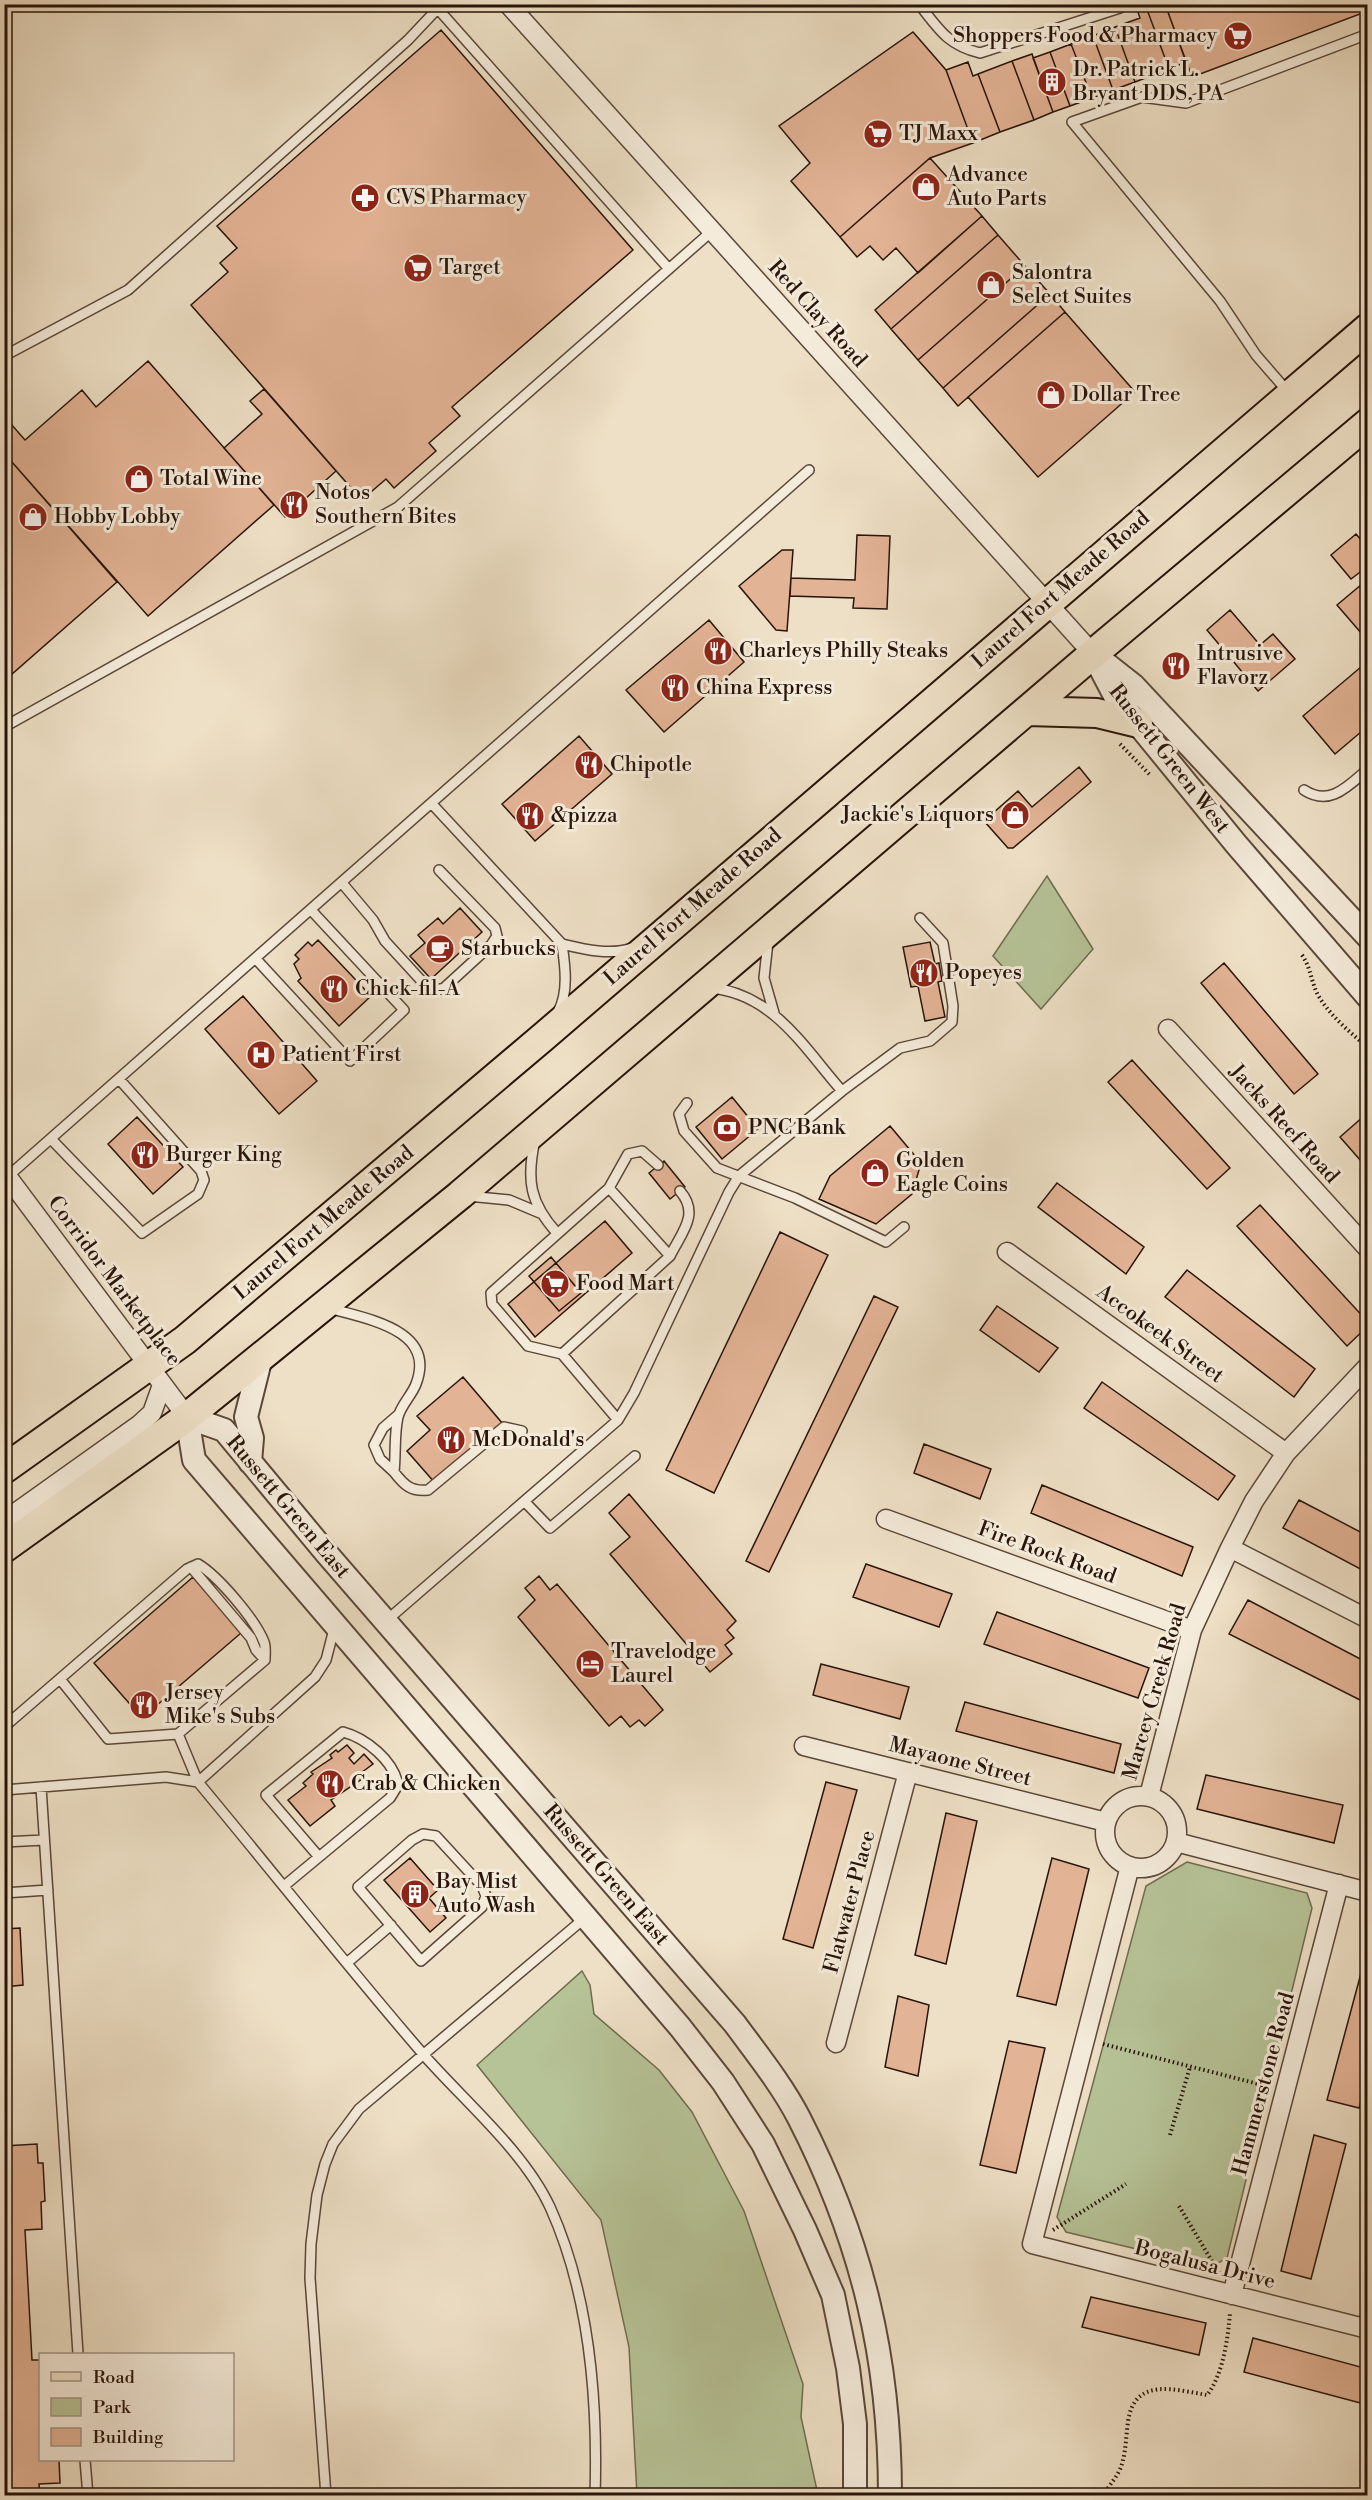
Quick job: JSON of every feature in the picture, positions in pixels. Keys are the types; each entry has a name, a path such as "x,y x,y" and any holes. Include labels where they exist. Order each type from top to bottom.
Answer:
{"main road":[{"name":"Laurel Fort Meade Road","path":"4,1469 155,1376 185,1340 542,1038 1046,602 1368,328"},
{"path":"4,1548 187,1417 460,1195 1093,654 1368,423"},
{"path":"1027,711 1097,713 1126,730"}],"street":[{"name":"Red Clay Road","path":"508,4 1093,654"},
{"name":"Russett Green West","path":"1093,654 1115,696 1126,730 1236,844 1368,997"},
{"name":"Russett Green West","path":"1093,654 1134,686 1368,937"},
{"name":"Jacks Reef Road","path":"1168,1029 1368,1250"},
{"name":"Corridor Marketplace","path":"6,1176 187,1417"},
{"name":"Accokeek Street","path":"1007,1252 1286,1453"},
{"path":"250,1462 252,1438 246,1417 261,1357"},
{"name":"Marcey Creek Road","path":"1149,1796 1192,1630 1230,1548 1254,1501 1286,1453 1321,1413 1368,1366"},
{"path":"4,1521 140,1424 152,1413 155,1376"},
{"name":"Russett Green East","path":"855,2496 855,2424 848,2368 833,2295 806,2230 762,2144 723,2082 586,1917 194,1460 187,1417 224,1430 386,1622 735,2024 798,2117 849,2228 872,2311 884,2382 890,2448 890,2496"},
{"name":"Fire Rock Road","path":"886,1519 1192,1630"},
{"path":"1230,1548 1368,1619"},
{"name":"Mayaone Street","path":"804,1746 1106,1822"},
{"name":"Flatwater Place","path":"836,2043 908,1772"},
{"path":"1149,1796 1169,1808 1178,1830 1176,1842 1163,1861 1141,1868 1130,1866 1112,1854 1105,1833 1106,1822 1118,1804 1127,1798 1149,1796"},
{"path":"1176,1842 1368,1892"},
{"path":"1032,2244 1130,1866"},
{"name":"Hammerstone Road","path":"1232,2295 1339,1884"},
{"name":"Bogalusa Drive","path":"1032,2244 1368,2329"}],"lane":[{"path":"919,4 942,35 962,48 980,53 1120,8 1121,4"},
{"path":"4,356 128,290 408,40 440,7 669,269"},
{"path":"1290,394 1256,355 1220,301 1071,122 1142,97 1186,104 1368,34"},
{"path":"4,726 398,507 712,231"},
{"path":"6,1176 256,959 809,470"},
{"path":"1304,790 1318,797 1329,797 1340,792 1368,769"},
{"path":"432,804 562,944 586,950 624,951 654,941"},
{"path":"342,883 374,920 386,941 428,988 436,990 444,988 491,945 497,936 495,928 439,870"},
{"path":"256,959 350,1061 404,1010 311,910"},
{"path":"386,1622 618,1420 634,1393 729,1192 739,1176 842,1091 900,1048 930,1041 952,1022 954,1006 943,943 920,918"},
{"path":"769,931 764,978 774,1013"},
{"path":"542,1038 561,1005 566,969 562,944"},
{"path":"702,987 743,995 774,1013 842,1091"},
{"path":"51,1139 142,1233 198,1194 204,1180 201,1171 119,1079"},
{"path":"687,1103 679,1114 684,1131 717,1168 795,1198 886,1242 904,1227"},
{"path":"538,1129 530,1163 531,1190 540,1213 557,1233"},
{"path":"618,1420 562,1354 528,1346 492,1304 490,1297 493,1290 609,1188 628,1154 642,1151 658,1165"},
{"path":"609,1188 670,1256"},
{"path":"562,1354 670,1256 691,1212 689,1201 680,1191"},
{"path":"460,1195 509,1200 540,1213"},
{"path":"324,1307 370,1320 404,1334 414,1343 419,1361 416,1383 398,1415 383,1428 374,1445 380,1459 407,1486 415,1491 428,1490 504,1427 522,1431"},
{"path":"394,1472 398,1415"},
{"path":"525,1502 550,1528 635,1456"},
{"path":"4,1727 60,1679 191,1567 198,1564 208,1570 252,1621 265,1643 266,1660 178,1734 108,1739 60,1679"},
{"path":"198,1782 315,1677 326,1660 335,1624"},
{"path":"284,1886 319,1857 390,1798 398,1785 396,1774 366,1741 343,1732 266,1795 319,1857"},
{"path":"178,1734 198,1782 423,2053 520,2161 549,2205 570,2260 590,2365 595,2496"},
{"path":"4,1790 166,1777 198,1782"},
{"path":"40,1787 78,2353"},
{"path":"423,1834 436,1836 482,1886 486,1896 482,1907 421,1961 391,1925 358,1887 412,1840 423,1834"},
{"path":"4,1842 44,1840"},
{"path":"4,1893 48,1890"},
{"path":"326,2496 310,2278 317,2195 333,2144 359,2109 586,1917"},
{"path":"348,1962 391,1925"},
{"path":"85,2461 88,2496"}],"path":[{"path":"1126,730 1156,781"},
{"path":"1296,947 1310,966 1317,993 1329,1011 1368,1048"},
{"path":"1085,2040 1285,2091"},
{"path":"1170,2135 1190,2067"},
{"path":"1032,2244 1126,2184"},
{"path":"1103,2496 1121,2466 1128,2419 1136,2401 1148,2391 1166,2387 1207,2394 1212,2389 1224,2354 1232,2295 1179,2206"}],"green space":[{"path":"1047,876 1093,949 1041,1009 993,956"},
{"path":"1187,1862 1307,1893 1312,1908 1227,2258 1211,2267 1066,2232 1057,2217 1146,1886"},
{"path":"582,1971 590,1985 594,2014 659,2070 692,2112 744,2211 803,2384 801,2417 818,2495 637,2495 629,2347 601,2220 477,2065"}],"building":[{"path":"1135,4 1145,4 1169,69 1135,82 1115,27 1140,18"},
{"path":"1145,4 1165,4 1186,62 1169,69"},
{"name":"Shoppers Food & Pharmacy","path":"1165,4 1368,4 1368,11 1192,77"},
{"path":"1115,27 1135,82 1113,90 1093,36"},
{"name":"Target","path":"441,30 633,250 452,407 460,416 429,443 436,451 394,488 386,479 364,498 359,497 191,305 228,272 220,263 237,248 217,226"},
{"name":"TJ Maxx","path":"913,32 946,70 973,143 930,158 840,237 791,181 810,163 779,126"},
{"path":"1093,36 1113,90 1092,98 1071,44"},
{"path":"1071,44 1092,98 1070,106 1050,52"},
{"name":"Dr. Patrick L. Bryant DDS, PA","path":"1050,52 1070,106 1053,112 1033,58"},
{"path":"1032,54 1053,112 1034,120 1012,61"},
{"path":"1012,61 1034,120 1000,132 978,74"},
{"path":"968,62 973,76 978,74 1000,132 973,143 946,70"},
{"name":"Advance Auto Parts","path":"930,158 982,216 918,273 896,248 883,260 870,246 857,257 840,237"},
{"path":"982,216 998,235 891,329 875,310"},
{"path":"998,235 1025,266 918,360 891,329"},
{"path":"1025,266 1050,294 943,388 918,360"},
{"path":"1050,294 1065,312 958,406 943,388"},
{"name":"Dollar Tree","path":"1065,312 1135,392 1038,477 968,397"},
{"name":"Total Wine","path":"148,361 274,505 148,616 4,453 4,430 11,424 25,440 82,390 96,407"},
{"path":"264,389 336,471 285,517 224,448 262,414 250,401"},
{"name":"Hobby Lobby","path":"4,453 117,582 4,681"},
{"path":"1356,534 1368,548 1368,566 1351,579 1331,555"},
{"path":"857,535 890,536 887,609 853,608 854,598 790,596 791,578 855,580"},
{"path":"782,550 793,550 787,631 776,630 739,586"},
{"path":"1368,579 1368,641 1337,605"},
{"path":"1230,610 1260,645 1273,634 1295,659 1258,691 1207,630"},
{"path":"709,620 744,662 664,732 626,690"},
{"path":"1368,661 1368,726 1335,754 1303,716"},
{"path":"579,736 612,774 535,841 502,804"},
{"path":"1079,767 1091,782 1013,848 1008,848 984,821 1018,791 1032,807"},
{"name":"Starbucks","path":"460,908 482,932 431,979 410,956 425,943 418,935 438,918 443,924"},
{"name":"Chick-fil-A","path":"318,940 371,996 339,1026 298,981 301,978 294,964 299,959 295,955 308,942 312,946"},
{"name":"Popeyes","path":"930,942 935,964 939,963 942,981 938,982 945,1017 925,1021 918,986 911,987 903,947"},
{"path":"1224,963 1318,1074 1294,1094 1201,983"},
{"name":"Patient First","path":"243,996 317,1081 279,1114 205,1029"},
{"path":"1132,1060 1230,1168 1207,1189 1108,1082"},
{"name":"PNC Bank","path":"732,1097 758,1129 722,1159 696,1127"},
{"path":"1364,1116 1368,1121 1368,1169 1340,1137"},
{"name":"Burger King","path":"137,1117 183,1167 153,1194 108,1144"},
{"path":"890,1126 921,1163 912,1194 876,1224 819,1199 830,1176"},
{"path":"664,1161 685,1187 670,1199 649,1173"},
{"path":"1057,1183 1144,1247 1126,1274 1038,1207"},
{"path":"1260,1205 1368,1322 1368,1326 1347,1346 1237,1226"},
{"path":"605,1221 632,1253 535,1337 508,1304"},
{"path":"780,1232 828,1255 714,1493 666,1470"},
{"name":"Food Mart","path":"551,1257 581,1293 559,1311 529,1276"},
{"path":"1187,1270 1315,1369 1294,1397 1165,1297"},
{"path":"874,1296 898,1307 769,1572 746,1561"},
{"path":"997,1306 1058,1348 1039,1372 980,1330"},
{"name":"McDonald's","path":"463,1377 503,1424 435,1483 407,1451 430,1430 417,1416"},
{"path":"1102,1382 1235,1476 1218,1500 1084,1408"},
{"path":"924,1444 991,1469 980,1499 914,1473"},
{"path":"1042,1485 1193,1547 1182,1576 1031,1513"},
{"path":"629,1494 736,1621 727,1630 734,1638 725,1645 732,1654 710,1672 610,1554 630,1537 609,1513"},
{"path":"1299,1500 1368,1536 1368,1573 1283,1528"},
{"path":"866,1564 952,1594 939,1627 853,1597"},
{"name":"Travelodge Laurel","path":"539,1576 550,1590 557,1584 663,1710 645,1726 639,1720 630,1727 621,1716 609,1726 518,1617 535,1600 525,1588"},
{"path":"193,1577 241,1633 142,1718 94,1663"},
{"path":"1248,1600 1368,1663 1368,1704 1229,1634"},
{"path":"997,1612 1149,1668 1138,1698 984,1644"},
{"path":"821,1664 909,1687 900,1719 813,1695"},
{"path":"965,1702 1121,1744 1114,1773 956,1731"},
{"name":"Crab & Chicken","path":"347,1745 354,1753 349,1758 354,1764 364,1754 373,1764 361,1773 365,1777 331,1800 335,1806 310,1826 288,1800 306,1786 303,1783 313,1774 311,1772 332,1758 330,1755 336,1750 338,1752"},
{"path":"1206,1775 1343,1805 1334,1843 1197,1809"},
{"path":"826,1782 857,1790 813,1948 783,1939"},
{"path":"946,1813 977,1821 946,1964 915,1955"},
{"name":"Bay Mist Auto Wash","path":"410,1858 438,1890 429,1898 446,1918 430,1932 384,1880"},
{"path":"1052,1858 1089,1869 1056,2005 1017,1996"},
{"path":"20,1928 23,1985 4,1987 4,1929"},
{"path":"1368,1947 1368,2074 1359,2108 1327,2100"},
{"path":"898,1996 929,2005 918,2076 885,2067"},
{"path":"1009,2041 1045,2048 1016,2173 980,2165"},
{"path":"1314,2135 1346,2144 1311,2279 1281,2271"},
{"path":"37,2144 38,2163 43,2163 45,2201 41,2202 42,2229 25,2230 32,2360 39,2360 39,2461 59,2461 60,2483 39,2484 40,2496 4,2496 4,2146"},
{"path":"1091,2297 1206,2323 1199,2355 1082,2327"},
{"path":"1253,2338 1368,2369 1368,2405 1244,2372"}],"place":[{"name":"Shoppers Food & Pharmacy","path":"1238,36"},
{"name":"Dr. Patrick L. Bryant DDS, PA","path":"1052,82"},
{"name":"TJ Maxx","path":"878,134"},
{"name":"Advance Auto Parts","path":"926,187"},
{"name":"CVS Pharmacy","path":"365,198"},
{"name":"Target","path":"418,268"},
{"name":"Salontra Select Suites","path":"991,285"},
{"name":"Dollar Tree","path":"1051,395"},
{"name":"Total Wine","path":"139,479"},
{"name":"Notos Southern Bites","path":"294,505"},
{"name":"Hobby Lobby","path":"33,517"},
{"name":"Charleys Philly Steaks","path":"718,651"},
{"name":"Intrusive Flavorz","path":"1176,666"},
{"name":"China Express","path":"675,688"},
{"name":"Chipotle","path":"589,765"},
{"name":"Jackie's Liquors","path":"1015,815"},
{"name":"&pizza","path":"530,816"},
{"name":"Starbucks","path":"440,949"},
{"name":"Popeyes","path":"924,973"},
{"name":"Chick-fil-A","path":"334,989"},
{"name":"Patient First","path":"261,1055"},
{"name":"PNC Bank","path":"727,1128"},
{"name":"Burger King","path":"145,1155"},
{"name":"Golden Eagle Coins","path":"875,1173"},
{"name":"Food Mart","path":"555,1284"},
{"name":"McDonald's","path":"451,1440"},
{"name":"Travelodge Laurel","path":"590,1664"},
{"name":"Jersey Mike's Subs","path":"144,1705"},
{"name":"Crab & Chicken","path":"330,1784"},
{"name":"Bay Mist Auto Wash","path":"415,1894"}]}
